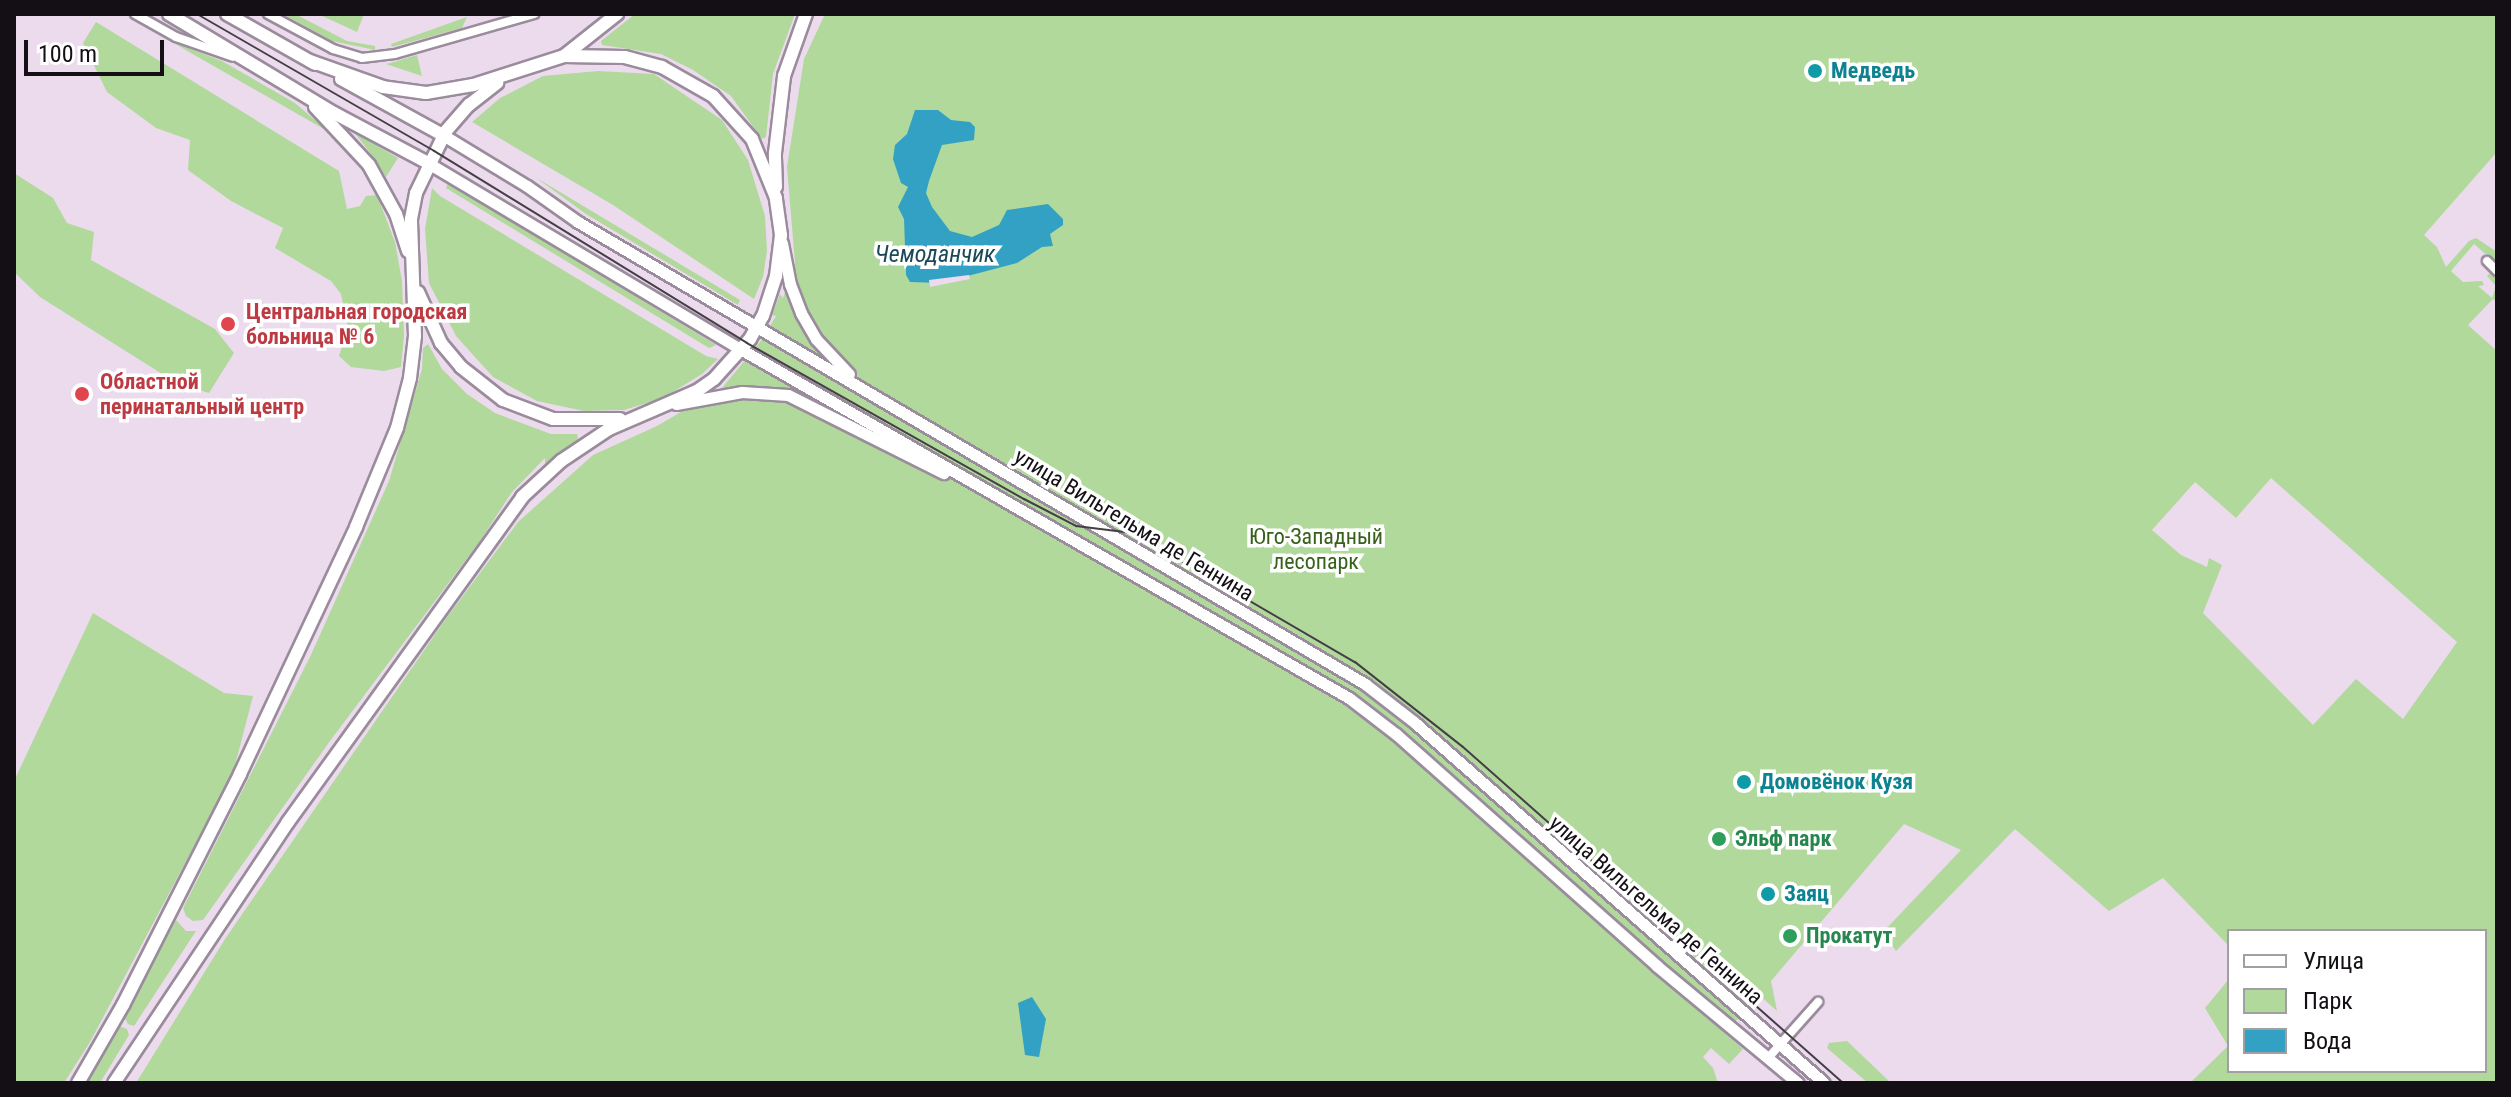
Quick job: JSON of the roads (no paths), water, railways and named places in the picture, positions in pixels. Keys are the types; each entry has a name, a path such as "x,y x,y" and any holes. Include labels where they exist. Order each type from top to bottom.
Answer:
{"main road":[{"path":"169,14 334,113 428,163"},
{"path":"227,14 443,135"},
{"path":"564,56 617,14"},
{"path":"806,14 784,76 778,112 776,198 790,284 811,331 838,366 878,397"},
{"path":"310,61 383,87 415,92 473,85 564,56 625,57 662,67 696,84 729,110 752,139 776,198"},
{"path":"78,1083 123,1005 240,774 356,527 397,428 410,378 415,336 411,219 428,163 443,135 469,105 509,74"},
{"path":"293,86 343,134 369,165 396,214 412,261"},
{"name":"улица Вильгельма де Геннина","path":"443,135 527,186 578,222 756,328 1365,684 1414,722 1824,1083"},
{"name":"улица Вильгельма де Геннина","path":"428,163 742,350 1309,675 1375,717 1657,966 1798,1083"},
{"path":"114,1083 288,822 498,527 522,497 561,461 634,417 697,391 732,363 756,328 776,276 781,235"},
{"path":"414,282 427,318 441,343 461,367 503,400 553,419 585,422 634,417"},
{"path":"656,409 723,393 759,391 788,395 810,403 910,458 1005,501"}],"street":[{"path":"135,14 176,37 255,63"},
{"path":"268,14 344,54 362,58 383,56 534,14"},
{"path":"2487,261 2497,271"},
{"path":"1769,1057 1818,1002"}],"water":[{"name":"Чемоданчик","path":"915,110 938,110 951,120 970,122 975,127 974,140 942,145 926,193 932,207 950,231 972,237 999,225 1007,210 1048,204 1063,219 1063,225 1050,234 1053,246 1042,247 1017,263 941,283 910,282 906,275 904,219 898,207 908,187 901,183 893,159 895,145 907,134"},
{"path":"1032,997 1046,1019 1039,1057 1025,1055 1018,1003"}],"tram line":[{"path":"197,14 434,151 747,343 1024,499 1076,526 1133,533 1355,662 1463,747 1843,1083"}],"place":[{"name":"Медведь","path":"1815,71"},
{"name":"Центральная городская больница № 6","path":"228,324"},
{"name":"Областной перинатальный центр","path":"82,394"},
{"name":"Домовёнок Кузя","path":"1744,782"},
{"name":"Эльф парк","path":"1719,839"},
{"name":"Заяц","path":"1768,894"},
{"name":"Прокатут","path":"1790,936"}],"park label":[{"name":"Юго-Западный лесопарк","path":"1316,548"}]}
